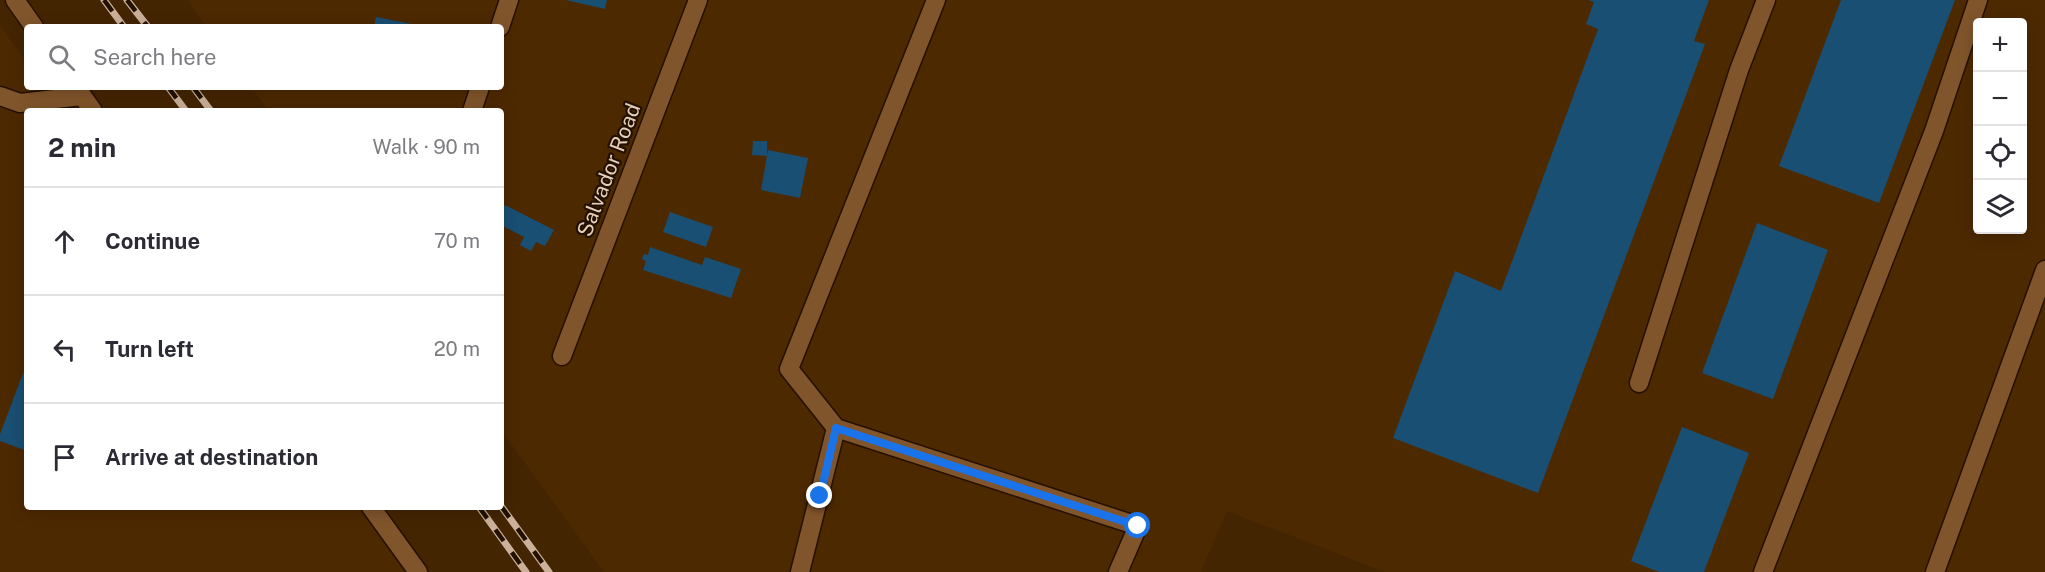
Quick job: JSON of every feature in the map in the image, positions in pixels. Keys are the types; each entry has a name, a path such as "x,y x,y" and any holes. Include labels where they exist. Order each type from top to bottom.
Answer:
{"street":[{"path":"15,0 32,24"},
{"path":"501,24 508,0"},
{"name":"Salvador Road","path":"562,356 698,0"},
{"path":"936,0 789,369 836,428 1138,526 1118,572"},
{"path":"1640,383 1739,70 1766,0"},
{"path":"1763,572 1934,131 1978,0"},
{"path":"473,108 479,90"},
{"path":"0,96 20,103 79,91 91,108"},
{"path":"1935,572 2045,270"},
{"path":"800,572 836,428"},
{"path":"373,510 418,572"}],"shaded area":[{"path":"188,0 2045,0 2045,572 1385,572 1227,511 1201,572 604,572 504,434 504,108 267,108 253,90 504,90 504,24 205,24"},
{"path":"0,26 24,58 24,90 48,90 62,108 24,108 24,510 362,510 409,572 0,572"}],"building":[{"path":"566,0 607,0 605,9"},
{"path":"1588,0 1709,0 1694,41 1705,44 1538,493 1393,438 1455,271 1501,291 1598,29 1586,24 1594,2"},
{"path":"1841,0 1955,0 1879,203 1779,166"},
{"path":"376,17 412,24 375,24"},
{"path":"753,141 767,141 767,156 752,155"},
{"path":"768,150 808,158 800,198 761,190"},
{"path":"505,205 554,230 545,246 536,242 531,251 520,245 524,237 504,227"},
{"path":"670,212 713,227 706,247 663,232"},
{"path":"1757,223 1828,250 1773,399 1702,373"},
{"path":"650,247 702,265 705,257 741,269 731,298 643,270 646,261 642,259 644,254 648,255"},
{"path":"24,371 24,450 0,441 0,434"},
{"path":"1682,427 1749,453 1704,572 1659,572 1631,561"}],"railway":[{"path":"104,0 122,24"},
{"path":"127,0 146,24"},
{"path":"170,90 184,108"},
{"path":"195,90 209,108"},
{"path":"481,510 526,572"},
{"path":"504,510 549,572"}],"route":[{"path":"820,496 836,428 1138,526"}]}
